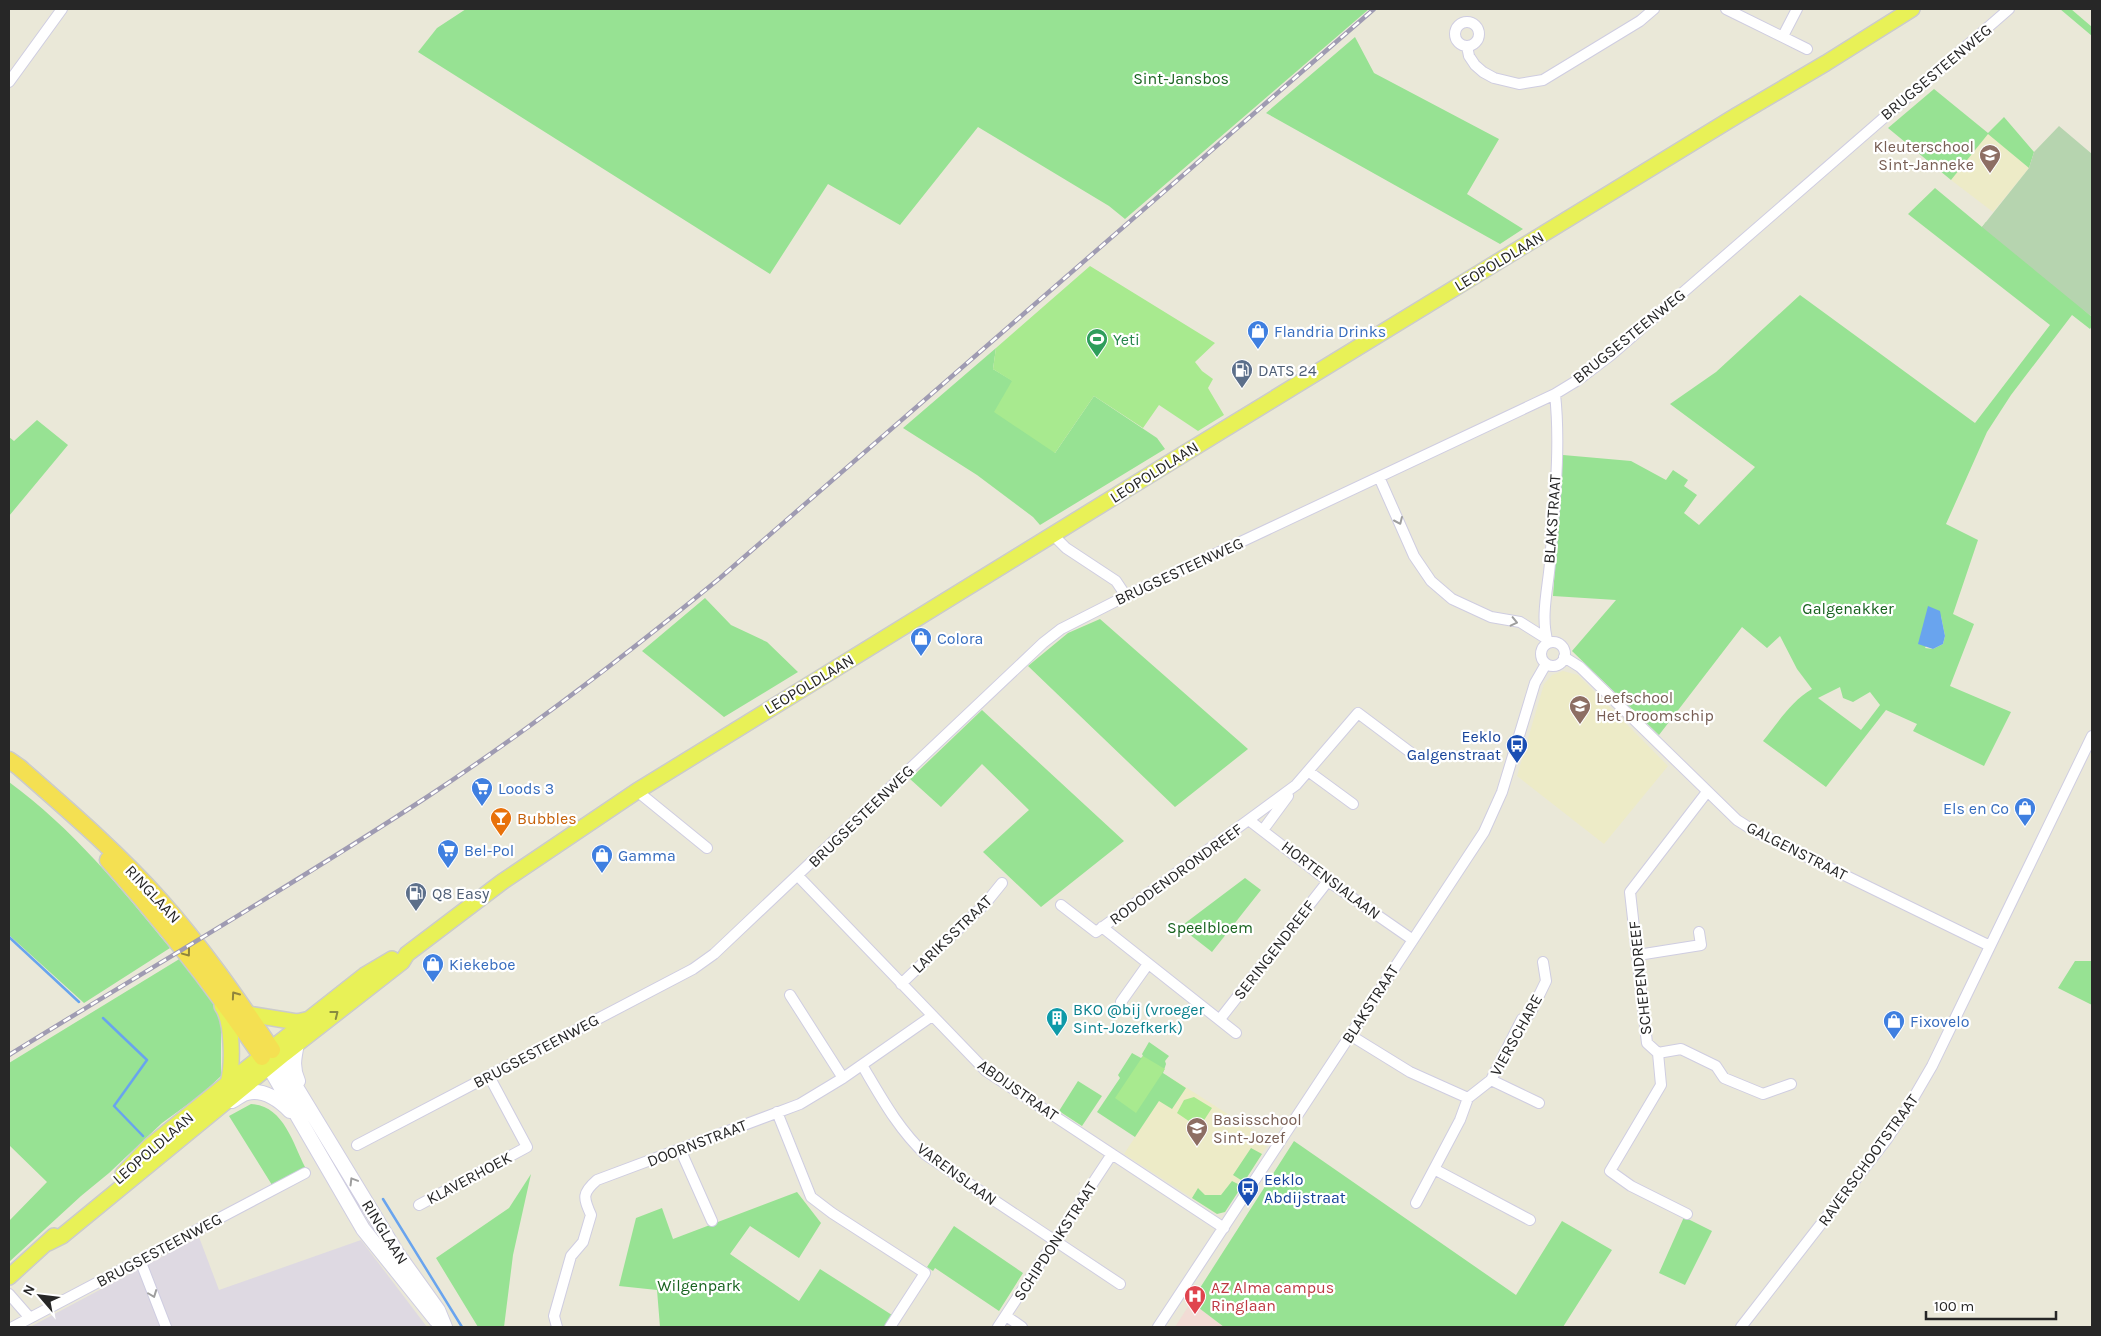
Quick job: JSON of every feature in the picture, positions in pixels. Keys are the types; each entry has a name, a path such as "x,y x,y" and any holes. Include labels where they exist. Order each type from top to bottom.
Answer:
{"highway":[{"name":"RINGLAAN","path":"9,760 89,829 146,885 203,952 248,1014 270,1058"},
{"name":"RINGLAAN","path":"9,771 83,836 109,862 174,936 270,1058"}],"main road":[{"name":"LEOPOLDLAAN","path":"9,1277 48,1243 150,1146 228,1083 297,1044 402,962 407,954 502,882 637,791 1450,291 1826,64 1912,9"},
{"name":"LEOPOLDLAAN","path":"48,1243 62,1236 224,1104 310,1019 365,975 398,956 407,954"},
{"path":"217,992 217,1000 226,1012 228,1021 230,1068 228,1083"},
{"path":"248,1014 297,1022 310,1019"},
{"path":"297,1044 294,1071 301,1094"},
{"name":"RINGLAAN","path":"270,1058 301,1094 397,1253 438,1310 444,1327"},
{"name":"RINGLAAN","path":"270,1058 302,1125 371,1240 428,1312 444,1327"},
{"path":"224,1104 247,1093 268,1095 280,1100 302,1125"}],"street":[{"path":"9,82 62,9"},
{"path":"1467,46 1469,56 1476,65 1494,78 1519,84 1543,80 1640,21 1654,9"},
{"path":"1726,9 1807,49"},
{"path":"1784,36 1797,9"},
{"name":"BRUGSESTEENWEG","path":"358,1145 693,969 714,954 1043,643 1061,629 1126,596 1555,394 1578,380 1611,355 1852,148 1874,124 2009,9"},
{"name":"BLAKSTRAAT","path":"1548,641 1546,614 1554,511 1558,416 1555,394"},
{"path":"1379,477 1414,556 1431,581 1452,599 1491,617 1520,622 1548,641 1561,645 1564,657 1560,664 1555,666 1542,661 1540,653 1548,641"},
{"path":"1053,535 1066,548 1116,581 1126,596"},
{"name":"GALGENSTRAAT","path":"1564,657 1580,667 1737,820 1756,832 1990,946"},
{"name":"BLAKSTRAAT","path":"1158,1327 1484,832 1502,792 1535,683 1546,664"},
{"path":"1263,830 1308,771 1358,713 1410,752"},
{"name":"RAVERSCHOOTSTRAAT","path":"1741,1327 1887,1138 1907,1109 1932,1066 2092,736"},
{"path":"1308,771 1354,804"},
{"name":"RODODENDRONDREEF","path":"1102,927 1296,786"},
{"path":"637,791 707,848"},
{"name":"SCHEPENDREEF","path":"1687,1214 1631,1186 1610,1172 1661,1085 1658,1054 1648,1043 1630,892 1707,792"},
{"name":"HORTENSIALAAN","path":"1250,821 1328,881 1413,940"},
{"name":"ABDIJSTRAAT","path":"798,876 986,1071 1224,1228"},
{"name":"SERINGENDREEF","path":"1220,1019 1328,881"},
{"name":"LARIKSSTRAAT","path":"901,984 985,904 1002,883"},
{"path":"1061,905 1096,932 1102,927 1236,1033"},
{"path":"1638,955 1701,945 1699,932"},
{"name":"VIERSCHARE","path":"1468,1098 1492,1080 1522,1019 1530,1014 1546,981 1543,962"},
{"path":"1121,1002 1148,964"},
{"path":"790,995 843,1078"},
{"name":"DOORNSTRAAT","path":"557,1327 554,1316 571,1256 583,1242 591,1215 586,1203 585,1194 587,1189 597,1180 800,1104 843,1078 932,1016"},
{"path":"1350,1035 1410,1072 1468,1098 1460,1120 1416,1203"},
{"path":"1658,1054 1681,1049 1716,1066 1724,1078 1763,1094 1791,1084"},
{"name":"VARENSLAAN","path":"862,1065 896,1122 913,1143 926,1155 1054,1242 1120,1284"},
{"name":"KLAVERHOEK","path":"419,1205 527,1147 489,1076"},
{"path":"1492,1080 1539,1103"},
{"path":"777,1112 811,1197 832,1213 925,1273 890,1327"},
{"path":"680,1149 712,1221"},
{"name":"SCHIPDONKSTRAAT","path":"998,1327 1112,1154"},
{"path":"1434,1169 1530,1220"},
{"name":"BRUGSESTEENWEG","path":"12,1327 305,1173"},
{"path":"140,1260 166,1327"},
{"path":"9,1294 30,1318"},
{"path":"1006,1316 1022,1327"}],"shaded area":[{"name":"Kleuterschool Sint-Janneke","path":"1988,133 2029,168 1993,212 1951,180"},
{"name":"Leefschool Het Droomschip","path":"1563,671 1578,675 1668,766 1604,844 1517,776 1544,684 1552,675"},
{"name":"Basisschool Sint-Jozef","path":"1173,1079 1270,1141 1225,1212 1217,1214 1124,1154"},
{"path":"199,1237 219,1290 361,1240 427,1327 30,1327"},
{"name":"AZ Alma campus Ringlaan","path":"1191,1302 1224,1327 1175,1327"}],"green space":[{"path":"466,9 1369,9 1125,219 1109,206 978,127 900,225 828,184 770,274 418,52 437,28"},
{"path":"2060,9 2071,9 2092,27 2092,36"},
{"name":"Sint-Jansbos","path":"1355,37 1374,73 1499,139 1467,194 1523,229 1500,244 1266,113"},
{"path":"1934,89 1988,133 2004,117 2034,152 2029,168 1988,134 1951,180 1888,128"},
{"path":"2059,126 2092,154 2092,317 1982,227 2029,168 2034,152"},
{"name":"Galgenakker","path":"1935,188 1982,227 1986,222 2092,317 2092,326 2090,329 2072,315 2011,395 1987,432 1946,524 1978,540 1953,614 1974,624 1950,686 2011,712 1984,766 1913,731 1917,724 1886,710 1826,787 1763,741 1791,706 1812,689 1797,669 1780,636 1767,648 1742,627 1659,735 1572,651 1616,600 1553,596 1563,455 1631,461 1666,480 1673,470 1688,480 1684,486 1697,495 1684,513 1699,525 1755,467 1670,404 1716,372 1800,295 1975,423 2050,325 1908,214","holes":["1941,616 1945,636 1943,644 1933,649 1925,648","1840,687 1843,698 1853,702 1870,692 1880,705 1861,730 1818,698"]},
{"name":"Yeti","path":"1090,266 1215,343 1195,362 1202,371 1213,379 1208,388 1224,415 1198,431 1159,405 1143,428 1094,396 1055,453 994,412 1012,381 993,369 996,348"},
{"path":"996,348 993,369 1013,381 1055,453 1094,396 1157,438 1165,449 1040,525 1033,517 977,475 903,428"},
{"path":"37,420 68,445 9,516 9,437 14,441"},
{"path":"705,598 731,625 767,642 798,672 724,717 642,651"},
{"path":"1100,619 1248,749 1175,807 1028,666 1068,633"},
{"path":"982,710 1124,841 1041,907 983,852 1029,810 982,764 941,807 910,779"},
{"path":"9,782 75,839 114,881 170,948 84,1003 9,935"},
{"name":"Speelbloem","path":"1245,878 1261,890 1212,952 1180,927"},
{"path":"181,958 219,1010 221,1026 221,1076 202,1094 162,1123 9,1262 9,1221 47,1182 9,1145 9,1063"},
{"path":"2075,961 2092,961 2092,1005 2058,988"},
{"path":"1149,1042 1169,1056 1165,1061 1163,1073 1186,1088 1172,1109 1159,1101 1135,1137 1097,1112 1120,1078 1118,1075 1132,1053 1141,1058"},
{"path":"1143,1056 1165,1069 1136,1113 1115,1098"},
{"path":"1078,1081 1102,1096 1082,1126 1059,1111"},
{"path":"1194,1097 1212,1108 1199,1128 1177,1113 1184,1100"},
{"path":"251,1104 262,1106 279,1118 286,1127 305,1167 272,1185 229,1116"},
{"path":"1294,1141 1516,1295 1562,1221 1612,1250 1563,1327 1224,1327 1191,1302"},
{"path":"1251,1148 1262,1154 1244,1182 1233,1175"},
{"path":"531,1174 513,1255 504,1327 478,1327 436,1258 509,1208"},
{"path":"1232,1181 1242,1186 1225,1212 1217,1214 1192,1198 1198,1188 1205,1195 1221,1195"},
{"name":"Wilgenpark","path":"797,1192 821,1223 799,1258 750,1226 730,1254 799,1301 820,1269 892,1315 884,1327 660,1327 657,1290 619,1286 636,1218 662,1208 673,1239"},
{"path":"1684,1217 1712,1231 1685,1285 1659,1273"},
{"path":"954,1226 1023,1273 999,1311 935,1268 933,1271 927,1267"}],"water":[{"path":"1928,606 1940,611 1945,636 1943,644 1933,649 1918,644"}],"waterway":[{"path":"9,937 79,1002"},
{"path":"103,1018 147,1060 114,1106 143,1136"},
{"path":"383,1199 462,1327"}],"railway":[{"path":"9,1055 271,896 427,797 539,719 612,664 720,578 1374,9"}],"place":[{"name":"Kleuterschool Sint-Janneke","path":"1990,174"},
{"name":"Flandria Drinks","path":"1258,350"},
{"name":"Yeti","path":"1097,358"},
{"name":"DATS 24","path":"1242,389"},
{"name":"Colora","path":"921,657"},
{"name":"Leefschool Het Droomschip","path":"1580,725"},
{"name":"Eeklo Galgenstraat","path":"1517,764"},
{"name":"Loods 3","path":"482,807"},
{"name":"Els en Co","path":"2025,827"},
{"name":"Bubbles","path":"501,837"},
{"name":"Bel-Pol","path":"448,869"},
{"name":"Gamma","path":"602,874"},
{"name":"Q8 Easy","path":"416,912"},
{"name":"Kiekeboe","path":"433,983"},
{"name":"BKO @bij (vroeger Sint-Jozefkerk)","path":"1057,1037"},
{"name":"Fixovelo","path":"1894,1040"},
{"name":"Basisschool Sint-Jozef","path":"1197,1147"},
{"name":"Eeklo Abdijstraat","path":"1248,1207"},
{"name":"AZ Alma campus Ringlaan","path":"1195,1315"}]}
